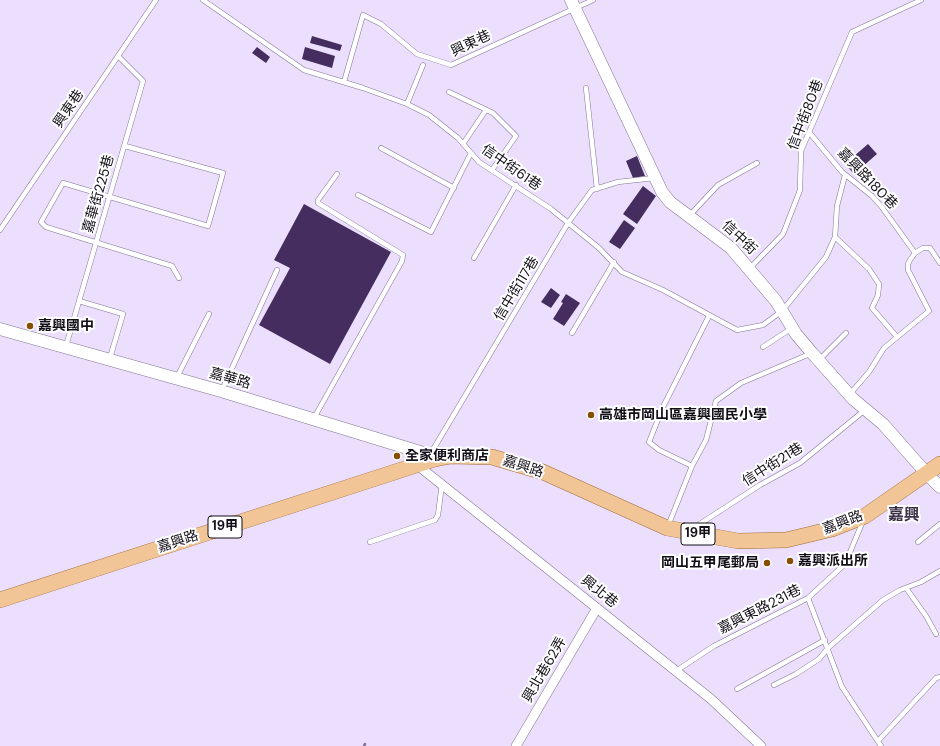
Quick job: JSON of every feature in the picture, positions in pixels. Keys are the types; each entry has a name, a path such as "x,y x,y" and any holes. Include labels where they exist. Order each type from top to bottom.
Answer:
{"main road":[{"name":"嘉興路","path":"0,600 416,464 451,456 492,457 543,472 667,528 738,541 786,540 832,529 865,516 940,464"}],"street":[{"name":"信中街","path":"573,4 654,178 662,192 670,202 722,241 749,269 815,357 849,395 883,424 926,474 940,486"},
{"name":"嘉華路","path":"0,329 221,391 430,455 451,456"},
{"name":"興北巷","path":"416,464 711,699 762,746"},
{"name":"興北巷62弄","path":"516,746 597,608"}],"lane":[{"name":"興東巷","path":"0,230 156,0"},
{"name":"信中街61巷","path":"203,0 304,70 407,104 429,115 464,144 480,162 551,209 627,274 663,290 709,316 741,331 763,326 782,312 826,257 835,237"},
{"name":"興東巷","path":"344,82 363,15 381,24 417,54 451,65 573,4 593,0"},
{"name":"信中街80巷","path":"749,269 783,234 800,190 800,152 852,32 921,0"},
{"name":"嘉華街225巷","path":"65,347 143,81 118,56"},
{"path":"407,104 423,65"},
{"path":"586,88 597,189"},
{"path":"449,92 493,113 516,136 492,170"},
{"path":"464,144 486,110"},
{"name":"嘉興路180巷","path":"809,132 845,175 872,196 881,206 915,253"},
{"path":"124,146 223,173 208,226 62,183 41,222 46,227 172,266 179,278"},
{"path":"381,148 454,188"},
{"path":"358,194 432,232 471,153"},
{"path":"689,216 718,185 757,162"},
{"path":"313,420 402,261 403,255 318,203 318,200 337,174"},
{"path":"845,175 837,206 835,237 869,269 879,284 878,296 872,308 897,337"},
{"name":"信中街117巷","path":"430,455 568,223 592,190 618,182 654,178"},
{"path":"474,258 516,185"},
{"path":"849,395 869,372 884,348 929,311 908,270 908,264 915,253 923,248 930,248 940,263"},
{"path":"572,333 614,262"},
{"path":"221,391 277,270"},
{"path":"79,301 123,314 110,360"},
{"path":"176,379 209,314"},
{"path":"692,466 659,450 649,442 663,407 709,316"},
{"path":"763,347 792,328"},
{"path":"667,528 692,466 706,440 716,401 741,383 815,357 846,333"},
{"name":"信中街21巷","path":"687,532 760,485 800,462 866,409"},
{"path":"370,542 436,520 438,516 442,484"},
{"name":"嘉興東路231巷","path":"676,671 714,646 808,598 846,564 865,516"},
{"path":"918,542 940,524"},
{"path":"774,685 796,674 819,659 828,648 882,600 940,572"},
{"path":"906,588 926,616 936,634"},
{"path":"808,598 842,687 881,746"},
{"path":"737,689 825,640"},
{"path":"878,741 936,678 940,677"}],"building":[{"path":"312,36 342,45 340,51 310,43"},
{"path":"257,47 270,57 266,63 252,53"},
{"path":"305,47 335,56 332,68 302,59"},
{"path":"868,144 877,154 854,174 845,164"},
{"path":"637,156 645,176 633,178 626,161"},
{"path":"643,186 656,196 637,224 623,214"},
{"path":"304,204 391,252 330,364 259,325 290,268 274,260"},
{"path":"624,220 635,228 620,249 609,242"},
{"path":"551,288 560,295 551,308 541,302"},
{"path":"566,294 580,303 564,326 553,319 563,303 561,302"}],"place":[{"name":"嘉興國中","path":"30,326"},
{"name":"高雄市岡山區嘉興國民小學","path":"591,415"},
{"name":"全家便利商店","path":"397,456"},
{"name":"嘉興派出所","path":"790,561"},
{"name":"岡山五甲尾郵局","path":"767,563"}],"district":[{"name":"嘉興","path":"904,516"}]}
